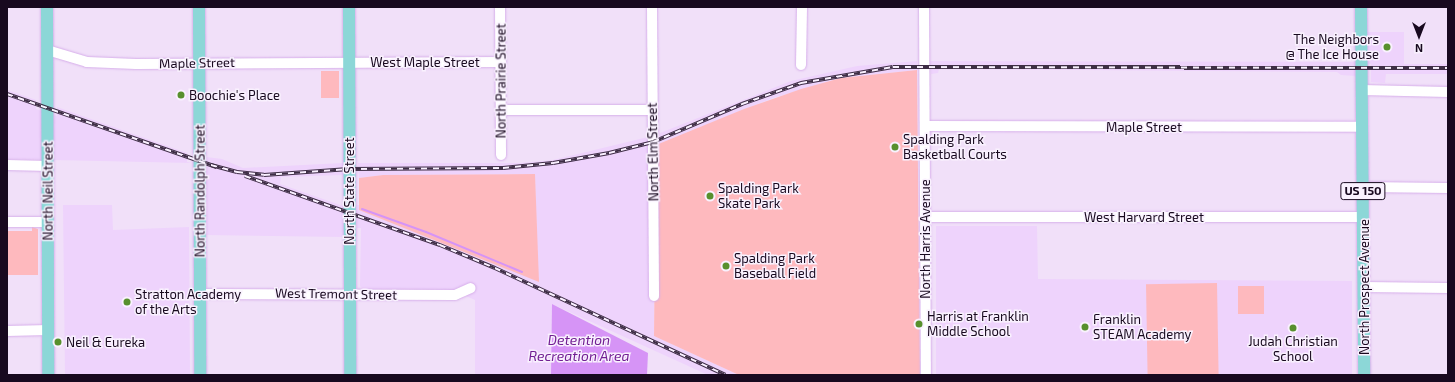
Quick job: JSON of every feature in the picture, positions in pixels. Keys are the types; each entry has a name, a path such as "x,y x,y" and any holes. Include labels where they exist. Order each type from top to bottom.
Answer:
{"main road":[{"name":"North Neil Street","path":"47,7 48,375"},
{"name":"North Randolph Street","path":"199,7 200,375"},
{"name":"North State Street","path":"349,7 350,375"},
{"name":"North Prospect Avenue","path":"1361,7 1364,375"}],"street":[{"name":"North Prairie Street","path":"500,7 501,155"},
{"name":"North Elm Street","path":"652,7 654,296"},
{"name":"North Harris Avenue","path":"924,7 926,375"},
{"path":"800,65 802,9"},
{"name":"Maple Street","path":"47,50 86,62 136,64 199,62 348,62"},
{"name":"West Maple Street","path":"348,62 501,62"},
{"path":"1362,90 1448,92"},
{"path":"501,110 652,110"},
{"name":"Maple Street","path":"925,126 1362,128"},
{"path":"7,165 48,166"},
{"path":"1363,187 1448,188"},
{"name":"West Harvard Street","path":"925,217 1363,217"},
{"path":"7,222 47,222"},
{"path":"1364,287 1448,288"},
{"name":"West Tremont Street","path":"200,294 350,293 455,295 471,288"},
{"path":"7,331 48,330"}],"shaded area":[{"path":"1368,32 1404,32 1404,64 1448,64 1448,74 1386,74 1385,83 1371,82 1371,64 1368,64"},
{"path":"917,61 917,70 841,78 773,98 656,145 655,135 791,81 857,66"},
{"path":"930,61 1355,62 1355,76 1341,75 1337,72 939,69 938,73 931,74"},
{"path":"917,70 920,375 739,375 654,336 656,145 744,109 801,89 841,78"},
{"path":"321,71 339,71 339,98 321,98"},
{"path":"7,90 36,100 36,109 57,116 57,107 187,153 187,162 192,163 7,159"},
{"path":"648,137 654,249 654,336 739,375 708,375 552,304 551,375 475,375 475,300 452,290 363,289 360,286 361,228 357,228 356,205 359,205 360,210 538,281 535,174 383,175 359,178 358,163 520,163 553,160"},
{"path":"206,157 222,159 243,168 343,163 343,175 281,177 280,184 343,206 343,237 205,235"},
{"path":"535,174 539,282 359,210 359,178 383,175"},
{"name":"Stratton Academy of the Arts","path":"63,205 112,205 113,230 189,227 190,375 65,375"},
{"name":"Franklin STEAM Academy","path":"936,226 1037,226 1038,279 1352,281 1352,375 936,375"},
{"path":"32,227 38,229 38,275 7,275 7,231 32,231"},
{"path":"1217,283 1219,375 1148,375 1146,284"},
{"path":"1238,286 1264,286 1264,314 1238,314"}],"water":[{"name":"Detention Recreation Area","path":"552,304 648,353 647,375 551,375"}],"waterway":[{"path":"362,209 426,232 522,272"}],"railway":[{"path":"211,165 237,172 264,175 349,169 503,168 553,163 609,153 653,142 742,104 801,83 893,67 1448,68"},
{"path":"7,94 217,167"},
{"path":"245,176 440,245 495,268 725,375"}],"place":[{"name":"The Neighbors @ The Ice House","path":"1387,47"},
{"name":"Boochie's Place","path":"181,95"},
{"name":"Spalding Park Basketball Courts","path":"895,147"},
{"name":"Spalding Park Skate Park","path":"710,196"},
{"name":"Spalding Park Baseball Field","path":"726,266"},
{"name":"Stratton Academy of the Arts","path":"127,302"},
{"name":"Harris at Franklin Middle School","path":"919,324"},
{"name":"Franklin STEAM Academy","path":"1085,327"},
{"name":"Judah Christian School","path":"1293,328"},
{"name":"Neil & Eureka","path":"58,342"}]}
